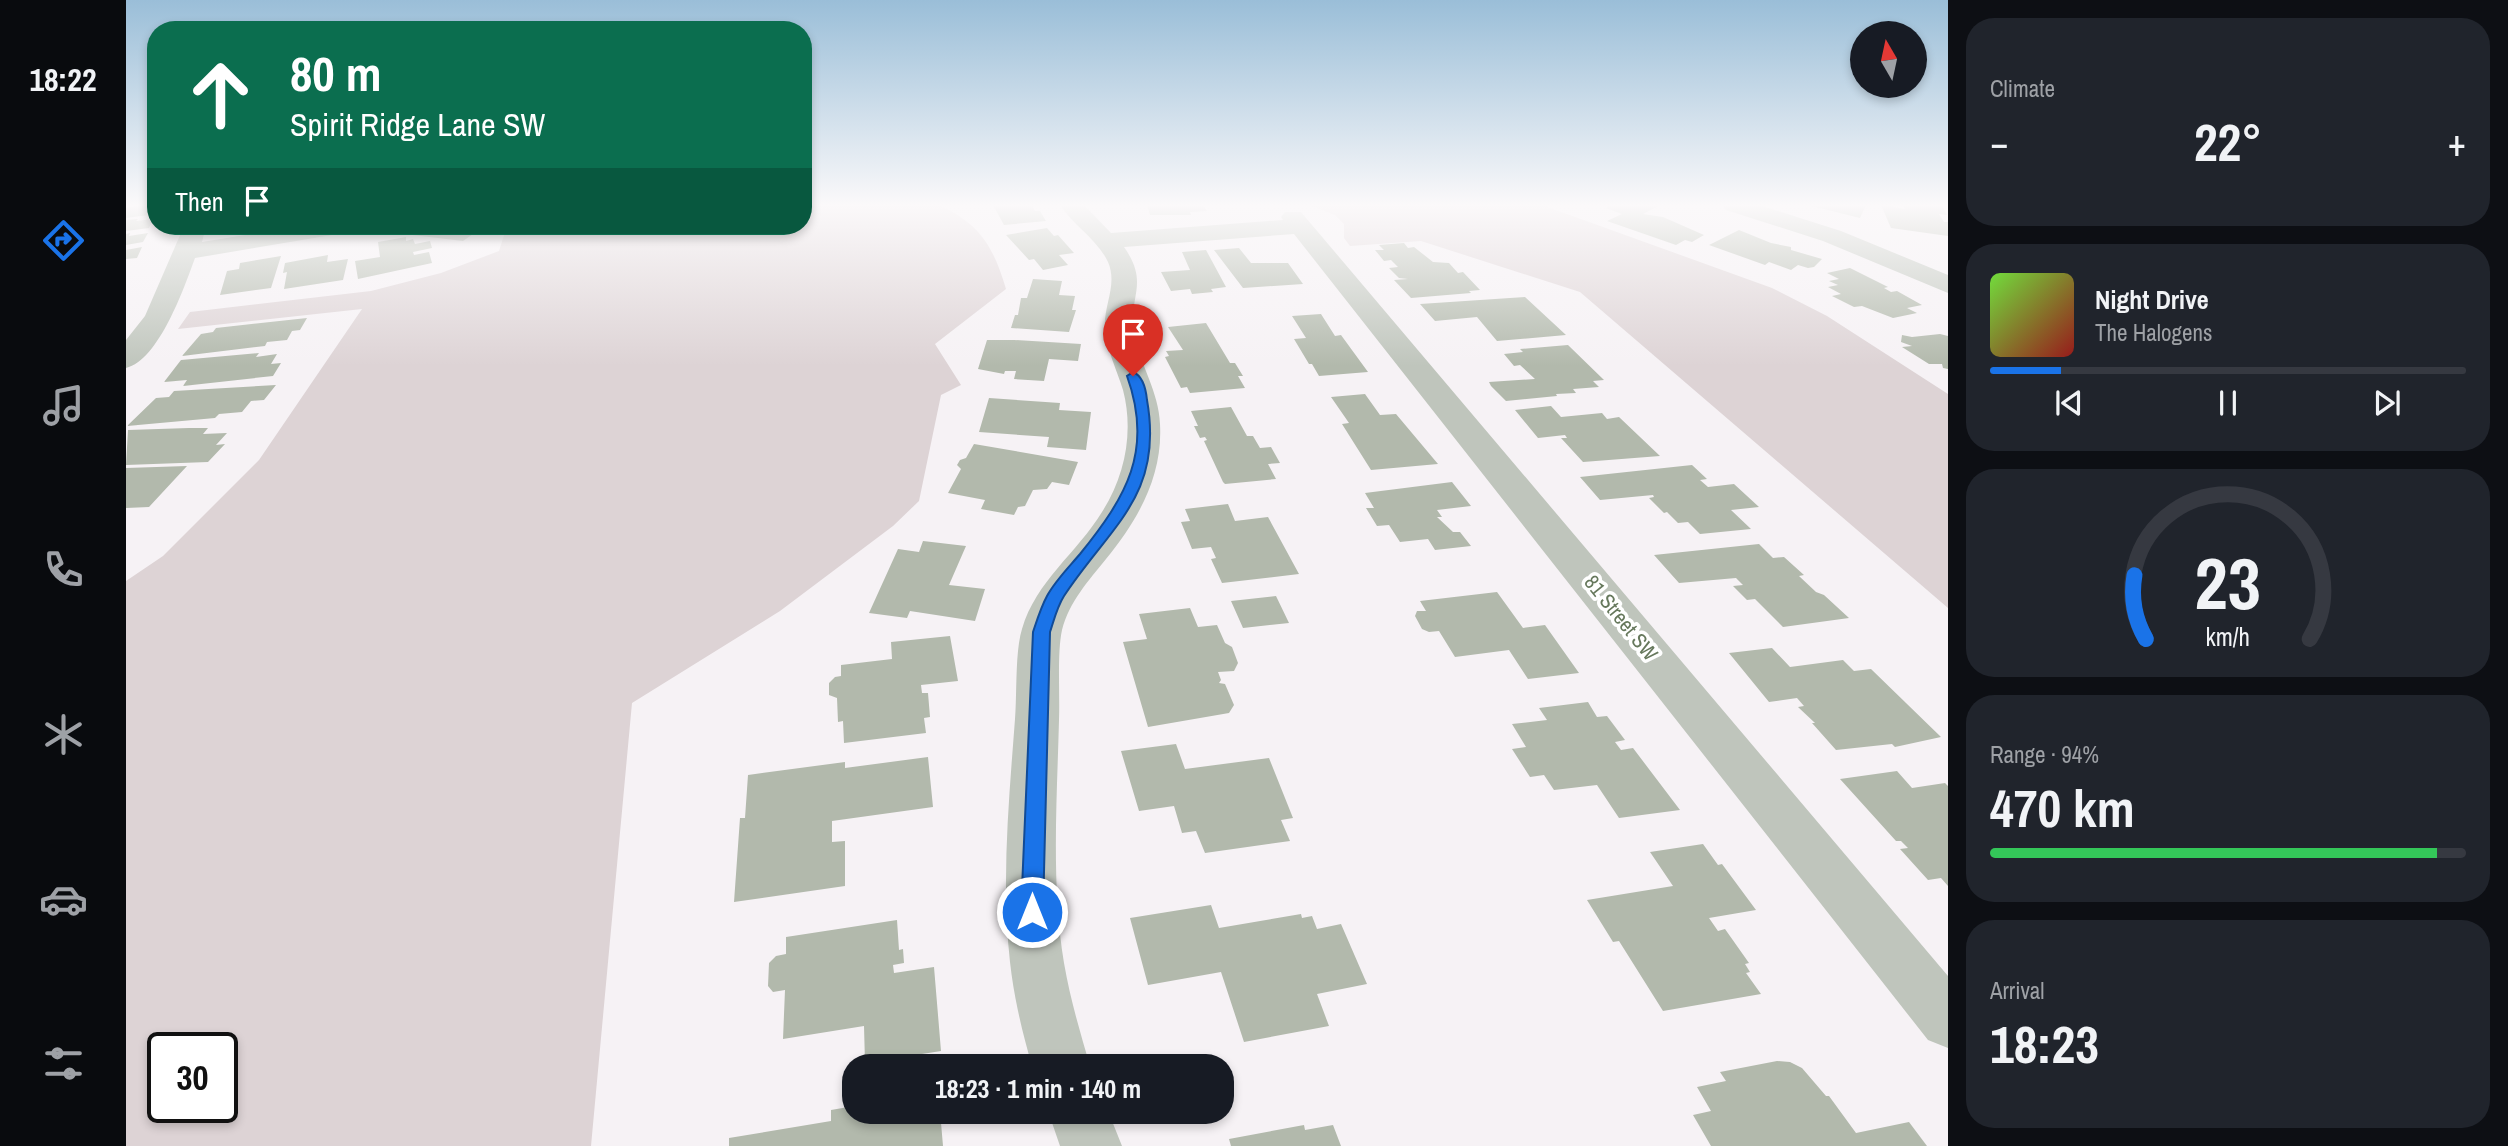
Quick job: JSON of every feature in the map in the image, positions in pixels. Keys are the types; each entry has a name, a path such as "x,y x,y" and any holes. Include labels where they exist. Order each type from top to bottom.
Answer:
{"street":[{"path":"126,359 158,318 184,258"},
{"path":"1058,1054 1040,977 1032,912 1041,632 1055,597 1120,514 1142,461 1145,425 1139,392 1121,348 1119,315 1126,278 1118,258"},
{"name":"81 Street SW","path":"1328,258 1948,1020"},
{"path":"1885,258 1948,285"},
{"path":"1083,1124 1091,1146"}],"shaded area":[{"path":"479,258 995,258 1006,289 935,344 961,385 941,395 919,501 893,526 780,611 632,703 591,1146 126,1146 126,581 163,556 259,460 362,309 178,329 190,312 371,291 441,273"},
{"path":"1475,258 1690,258 1772,288 1827,316 1948,394 1948,608 1580,292"}],"building":[{"path":"280,258 271,288 220,295 227,271 239,269 240,263"},
{"path":"309,258 328,258 327,262 348,259 343,280 284,289 287,272 283,273 285,263"},
{"path":"431,258 432,263 358,279 355,261"},
{"path":"1028,258 1062,258 1068,265 1043,270 1034,259"},
{"path":"1185,258 1211,258 1226,287 1211,289 1213,292 1192,294 1190,289 1171,291 1161,272 1190,270"},
{"path":"1220,258 1247,258 1251,263 1288,263 1303,284 1243,288"},
{"path":"1382,258 1429,258 1433,262 1449,263 1458,273 1463,272 1480,290 1411,298 1394,280 1408,279 1399,278 1389,268 1398,267 1391,260 1384,261"},
{"path":"1747,258 1822,259 1814,267 1798,265 1791,270 1769,262 1765,265"},
{"path":"1850,268 1888,287 1884,288 1891,292 1897,291 1922,305 1907,308 1917,313 1893,318 1862,306 1854,307 1832,296 1841,294 1828,287 1838,285 1829,281 1839,279 1827,273"},
{"path":"1033,279 1062,281 1059,295 1075,296 1072,310 1076,310 1069,332 1011,328 1015,315 1018,315 1021,298 1027,298"},
{"path":"1525,297 1566,335 1497,341 1477,317 1435,321 1420,304"},
{"path":"1321,314 1335,336 1341,335 1368,372 1319,376 1312,364 1309,364 1294,339 1306,338 1292,316"},
{"path":"307,318 300,330 292,331 287,340 267,342 265,346 182,356 201,334 213,332 216,328"},
{"path":"1206,323 1230,363 1235,363 1243,376 1238,376 1245,388 1190,393 1187,387 1181,388 1165,357 1169,356 1166,351 1183,350 1168,327"},
{"path":"1940,334 1948,336 1948,369 1943,368 1942,364 1929,364 1902,347 1912,346 1901,342 1902,335 1912,337"},
{"path":"987,340 1081,344 1078,361 1049,359 1044,381 1014,379 1016,371 1005,371 1004,374 978,369"},
{"path":"1568,345 1604,380 1593,381 1599,387 1573,389 1576,393 1556,394 1557,396 1506,401 1489,382 1535,379 1520,365 1514,366 1504,354 1523,352 1520,349"},
{"path":"259,353 256,357 277,354 271,364 281,363 273,376 183,386 187,380 164,382 181,360"},
{"path":"276,385 264,400 251,401 242,412 219,414 215,418 127,426 156,398 169,397 174,391"},
{"path":"1365,394 1380,415 1396,414 1438,464 1371,470 1342,424 1349,423 1331,397"},
{"path":"989,398 1060,403 1059,410 1091,412 1086,450 1047,447 1049,437 979,432"},
{"path":"1551,406 1561,417 1602,413 1607,419 1619,417 1660,456 1583,462 1561,438 1567,438 1565,435 1538,438 1515,410"},
{"path":"1231,407 1247,436 1253,436 1260,448 1271,447 1280,463 1268,464 1276,479 1225,484 1223,482 1204,441 1207,440 1205,437 1200,438 1194,426 1198,426 1191,411"},
{"path":"208,428 203,434 227,433 216,445 225,444 208,462 126,465 128,430"},
{"path":"974,444 1078,462 1069,485 1052,482 1047,489 1033,490 1025,506 1018,507 1014,515 981,509 985,500 948,493 961,469 957,465 960,460 966,458"},
{"path":"1692,465 1707,479 1700,480 1708,487 1734,484 1759,507 1731,510 1751,529 1700,534 1688,522 1678,523 1667,512 1664,513 1649,498 1654,497 1653,495 1600,500 1580,477"},
{"path":"187,466 149,507 126,508 126,468"},
{"path":"1452,482 1471,506 1437,510 1442,517 1437,517 1453,532 1460,532 1471,546 1435,550 1428,539 1400,542 1389,525 1377,526 1366,508 1374,508 1365,493"},
{"path":"1228,504 1235,521 1268,517 1299,574 1222,583 1211,559 1216,558 1211,547 1192,549 1181,522 1190,521 1185,509"},
{"path":"923,541 966,546 949,585 985,589 975,621 910,611 907,618 869,613 898,549 919,552"},
{"path":"1759,544 1773,558 1784,557 1804,575 1799,576 1816,592 1824,595 1849,618 1783,627 1755,599 1747,600 1733,586 1743,585 1736,578 1679,583 1654,555"},
{"path":"1497,592 1523,628 1545,625 1579,673 1528,679 1509,650 1455,657 1439,631 1429,632 1422,629 1415,616 1417,611 1426,611 1420,601"},
{"path":"1276,596 1289,623 1243,628 1231,601"},
{"path":"1190,608 1198,627 1217,625 1225,643 1232,647 1238,663 1234,671 1218,672 1221,680 1219,683 1225,684 1234,705 1229,713 1148,727 1123,642 1147,639 1139,614"},
{"path":"950,636 958,681 921,685 922,693 928,693 930,717 924,718 926,733 844,743 843,721 838,722 837,698 829,695 829,683 835,677 841,676 841,665 892,659 891,642"},
{"path":"1772,648 1790,667 1843,660 1854,671 1871,669 1941,737 1895,747 1892,744 1836,750 1812,723 1815,723 1798,707 1804,706 1797,698 1769,702 1729,653"},
{"path":"1588,702 1597,717 1607,716 1625,740 1615,742 1621,750 1633,748 1680,810 1619,818 1597,785 1554,790 1544,775 1530,777 1512,749 1526,747 1512,724 1547,720 1539,708"},
{"path":"1176,744 1185,769 1269,758 1293,818 1281,820 1290,841 1205,853 1196,831 1182,833 1174,806 1139,811 1121,751"},
{"path":"928,757 933,807 832,821 832,842 845,841 845,886 734,902 740,818 745,818 748,775 845,762 845,768"},
{"path":"1897,771 1912,788 1945,783 1948,786 1948,886 1941,878 1928,880 1900,849 1908,848 1901,841 1896,841 1840,779"},
{"path":"1703,844 1718,865 1722,864 1756,910 1709,918 1718,931 1725,929 1749,963 1745,964 1750,972 1746,973 1761,994 1663,1011 1619,941 1613,942 1587,900 1673,886 1650,852"},
{"path":"1211,905 1219,928 1301,914 1302,918 1312,916 1317,929 1341,924 1367,984 1317,994 1329,1026 1244,1042 1221,972 1148,985 1130,918"},
{"path":"897,920 899,950 903,949 904,963 893,965 894,973 934,967 941,1051 922,1054 865,1054 864,1026 783,1039 785,990 773,992 768,986 769,963 776,956 786,954 786,937"},
{"path":"1777,1061 1790,1062 1802,1068 1826,1096 1829,1096 1856,1133 1909,1122 1927,1146 1711,1146 1693,1115 1711,1111 1697,1087 1726,1081 1720,1072"},
{"path":"842,1108 842,1124 941,1124 943,1146 729,1146 729,1138 831,1121 831,1110"},
{"path":"1304,1125 1305,1130 1333,1125 1341,1146 1231,1146 1229,1139"}],"route":[{"path":"1032,912 1041,632 1055,597 1120,514 1133,488 1142,461 1145,425 1133,376"}]}
